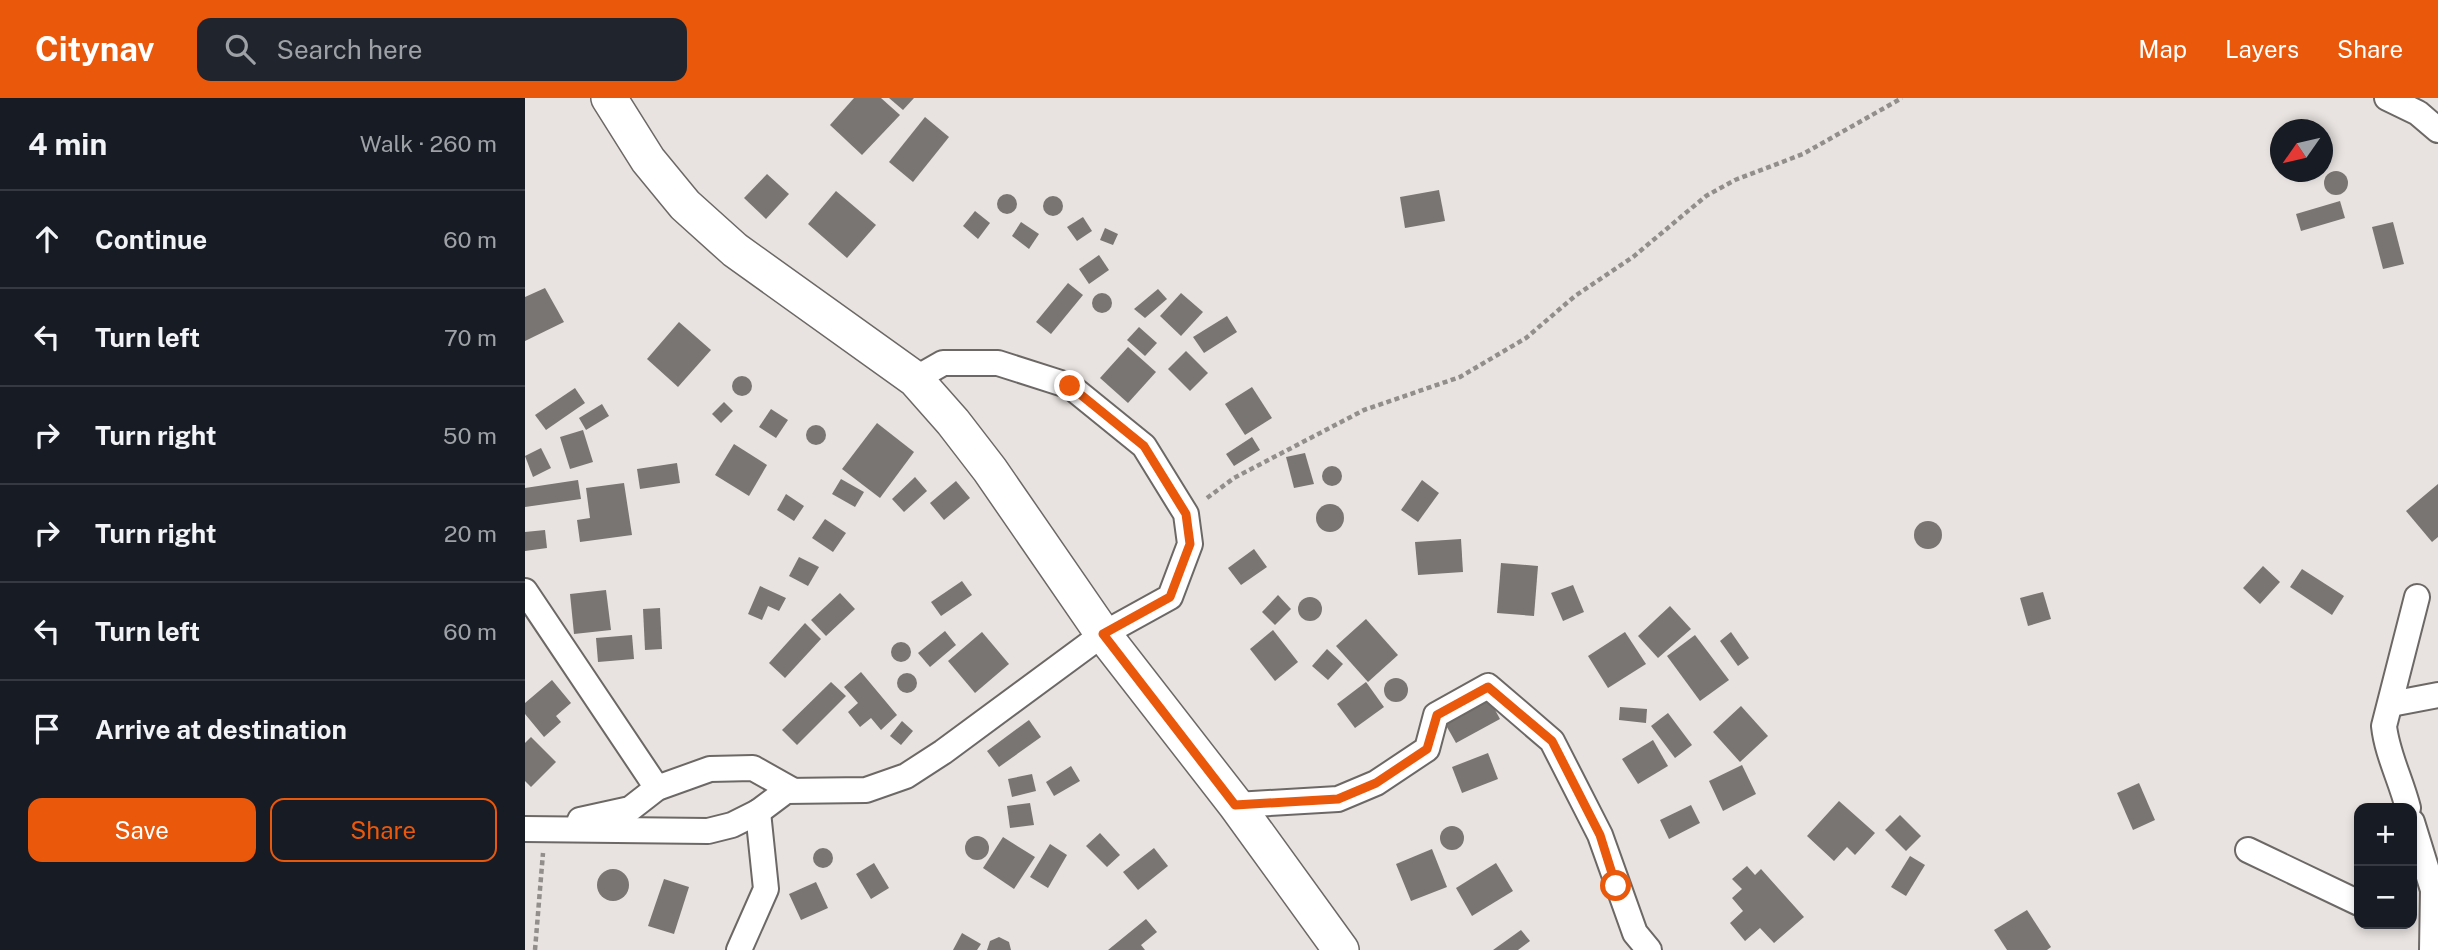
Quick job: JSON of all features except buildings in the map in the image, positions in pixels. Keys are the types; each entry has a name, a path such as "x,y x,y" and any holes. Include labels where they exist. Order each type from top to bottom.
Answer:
{"street":[{"path":"609,98 648,160 685,205 735,250 915,379 990,470 1103,634 1235,805 1341,950"},
{"path":"2387,98 2418,113 2438,130"},
{"path":"786,791 866,790 906,776 943,752 1103,634 1170,597 1190,544 1186,514 1144,446 1070,386 998,363 943,363 915,379"},
{"path":"525,591 657,789"},
{"path":"2407,803 2401,779 2386,745 2384,726 2417,597"},
{"path":"1235,805 1338,799 1376,783 1427,749 1437,715 1488,687 1552,741 1600,835 1635,933 1649,950"},
{"path":"2391,704 2438,695"},
{"path":"753,768 792,790 786,791 758,812 732,825 698,832 535,828 630,809 657,789 710,769 753,768"},
{"path":"739,950 766,889 758,812"},
{"path":"2417,838 2433,890 2425,935"},
{"path":"2248,850 2354,901"}],"path":[{"path":"1186,514 1234,478 1364,410 1460,377 1526,338 1575,296 1633,257 1706,196 1735,180 1803,154 1902,98"},
{"path":"535,828 535,950"}],"route":[{"path":"1070,386 1144,446 1186,514 1190,544 1170,597 1103,634 1235,805 1338,799 1376,783 1427,749 1437,715 1488,687 1552,741 1600,835 1616,886"}]}
